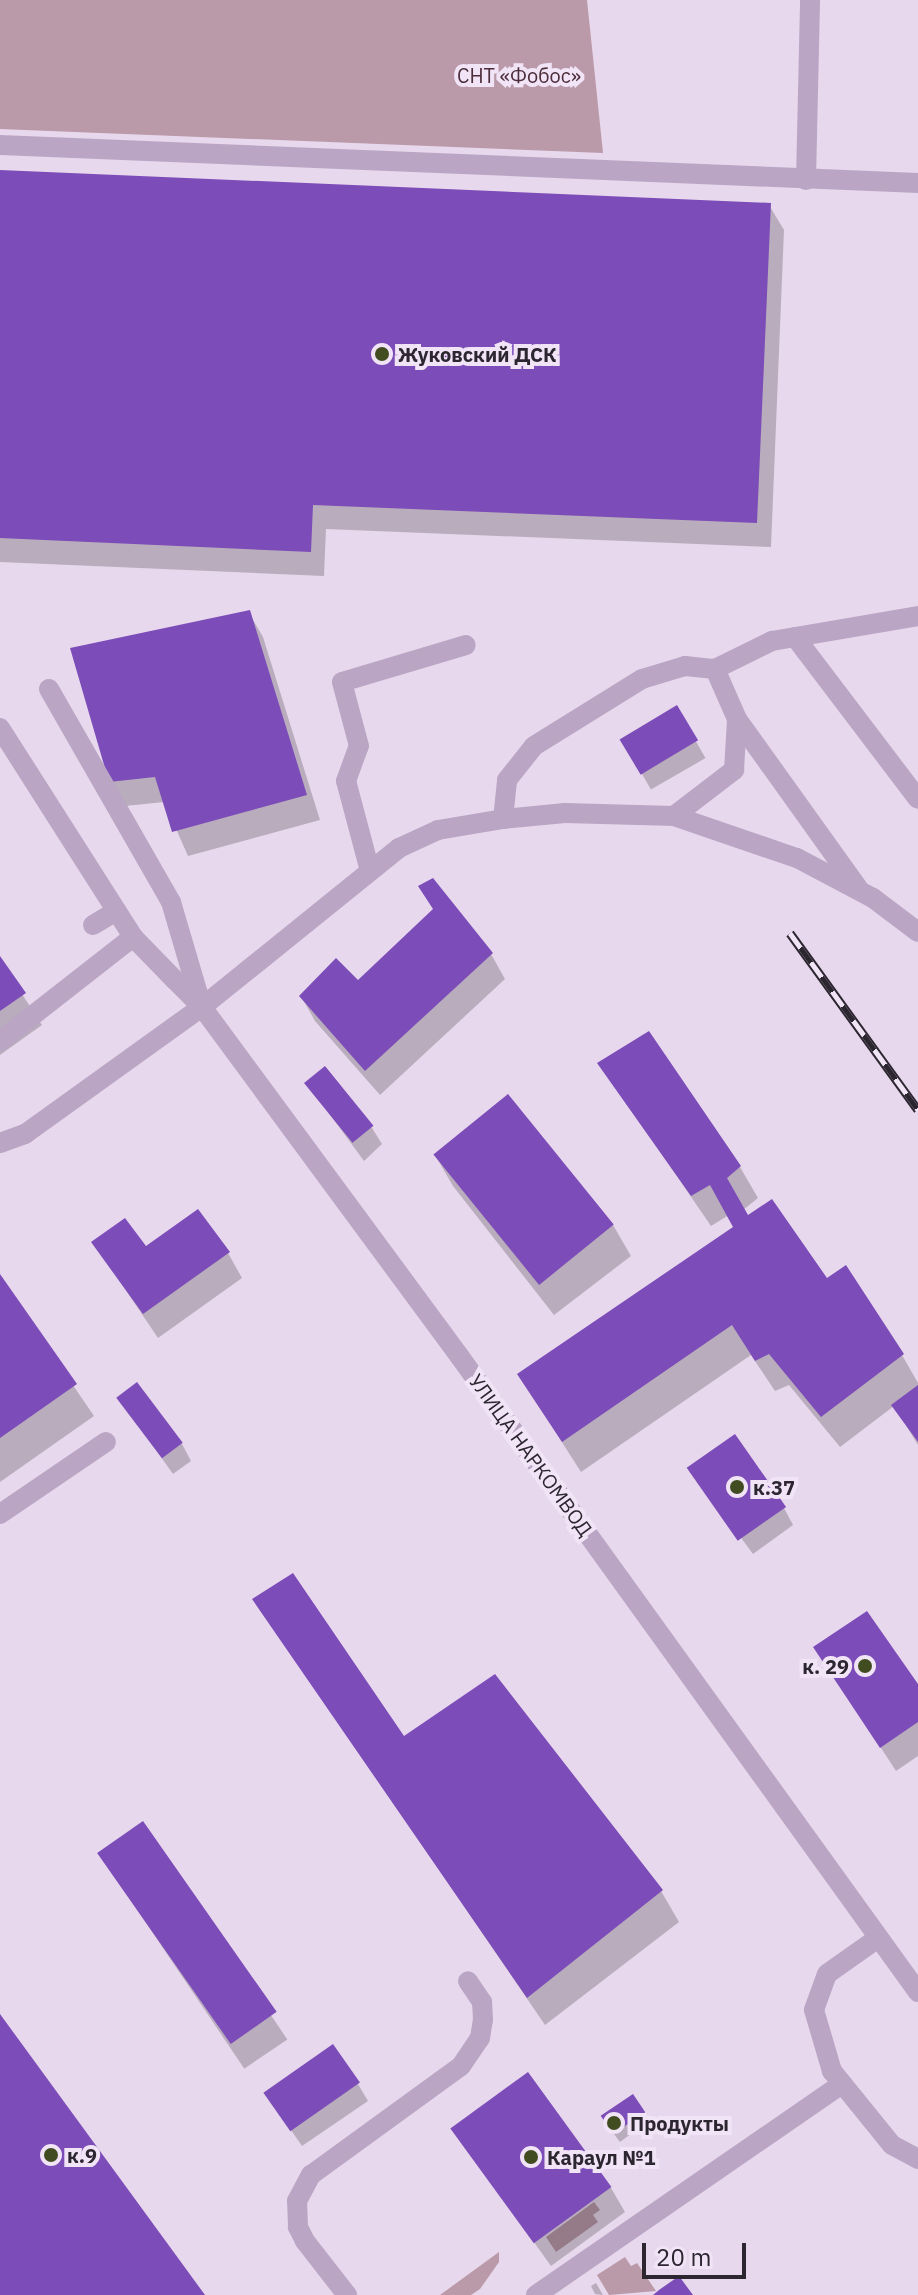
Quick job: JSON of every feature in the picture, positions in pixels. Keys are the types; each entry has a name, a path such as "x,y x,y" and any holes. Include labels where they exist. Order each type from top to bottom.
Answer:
{"street":[{"path":"806,180 810,0"},
{"path":"0,145 918,183"},
{"path":"503,819 507,780 534,746 642,679 685,666 715,669 772,641 918,616"},
{"path":"795,637 918,799"},
{"path":"370,871 346,781 359,746 342,682 466,645"},
{"path":"715,669 737,719 861,892"},
{"path":"49,689 171,902 202,1007"},
{"path":"674,816 734,770 737,719"},
{"name":"УЛИЦА НАРКОМВОД","path":"0,728 133,937 202,1007 918,1992"},
{"path":"0,1143 25,1134 202,1007 399,848 438,830 565,813 674,816 797,858 861,892 918,932"},
{"path":"93,925 116,911"},
{"path":"0,1041 133,937"},
{"path":"0,1514 106,1442"},
{"path":"878,1938 827,1974 814,2010 821,2043 842,2084 892,2145 918,2159"},
{"path":"347,2295 305,2241 298,2227 297,2201 311,2175 467,2060 483,2020 482,2002 468,1981"},
{"path":"536,2295 842,2084"}],"green space":[{"name":"СНТ «Фобос»","path":"0,0 587,0 603,153 0,129"},
{"path":"594,2202 600,2210 593,2215 598,2222 556,2252 546,2237"},
{"path":"499,2252 499,2262 480,2289 471,2295 440,2295"},
{"path":"625,2257 631,2266 637,2263 656,2291 609,2295 597,2275"}],"building":[{"name":"Жуковский ДСК","path":"0,170 771,203 757,523 313,505 311,552 0,538"},
{"path":"250,610 307,795 172,832 155,777 109,782 70,648"},
{"path":"677,705 698,740 641,775 620,740"},
{"path":"433,878 493,953 365,1071 299,996 336,958 358,980 433,909 418,886"},
{"path":"0,956 26,993 0,1011"},
{"path":"649,1031 741,1166 727,1178 748,1215 772,1199 827,1278 846,1265 904,1354 821,1417 769,1354 755,1361 732,1325 562,1442 517,1374 733,1227 710,1185 691,1196 597,1063"},
{"path":"325,1066 373,1126 352,1143 304,1083"},
{"path":"508,1094 614,1225 539,1285 433,1154"},
{"path":"198,1209 230,1252 143,1314 91,1242 125,1218 146,1246"},
{"path":"0,1274 77,1384 0,1438"},
{"path":"137,1382 183,1443 162,1458 116,1398"},
{"path":"918,1385 918,1442 891,1405"},
{"name":"к.37","path":"735,1434 786,1507 738,1541 687,1468"},
{"path":"293,1573 404,1736 495,1674 663,1890 527,1998 252,1599"},
{"name":"к. 29","path":"867,1611 918,1684 918,1722 880,1748 813,1647"},
{"path":"143,1821 277,2012 231,2044 97,1853"},
{"name":"к.9","path":"0,2014 205,2295 0,2295"},
{"path":"333,2044 360,2083 290,2131 263,2093"},
{"name":"Караул №1","path":"528,2072 611,2187 534,2243 450,2128"},
{"path":"633,2094 645,2112 613,2134 601,2116"},
{"path":"679,2276 693,2295 653,2295 659,2290"}],"railway":[{"path":"790,933 918,1110"}],"place":[{"name":"Жуковский ДСК","path":"382,354"},
{"name":"к.37","path":"737,1487"},
{"name":"к. 29","path":"865,1666"},
{"name":"Продукты","path":"614,2123"},
{"name":"к.9","path":"51,2155"},
{"name":"Караул №1","path":"531,2157"}]}
